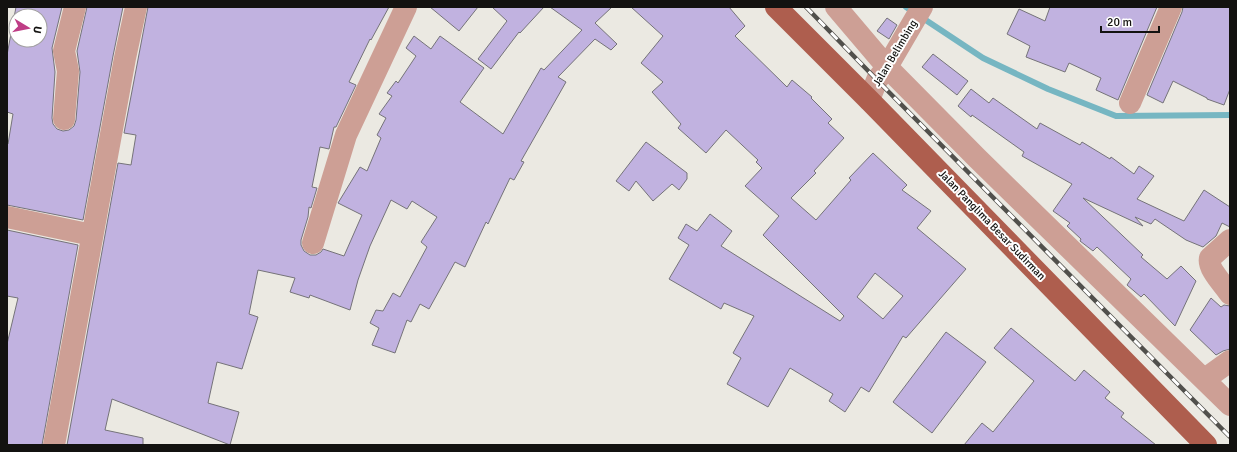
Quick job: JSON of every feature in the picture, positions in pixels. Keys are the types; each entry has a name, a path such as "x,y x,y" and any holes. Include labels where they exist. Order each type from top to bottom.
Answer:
{"main road":[{"name":"Jalan Panglima Besar Sudirman","path":"776,7 869,100 1206,445"}],"street":[{"path":"64,119 68,71 64,51 75,7"},
{"path":"54,445 125,58 136,7"},
{"path":"313,243 346,135 406,7"},
{"path":"836,7 887,67 977,158 1230,405"},
{"name":"Jalan Belimbing","path":"869,100 877,80 887,67 922,7"},
{"path":"1130,103 1171,7"},
{"path":"7,216 92,235"},
{"path":"1230,240 1210,258 1209,261 1211,268 1230,294"},
{"path":"1205,379 1230,361"}],"building":[{"path":"16,7 62,7 52,48 55,72 52,118 53,124 57,129 63,131 69,130 74,126 76,120 80,72 77,51 87,7 123,7 83,220 7,205 7,143 8,144 13,114 7,112 8,48 48,48 48,8"},
{"path":"148,7 389,7 371,40 370,39 349,82 356,85 336,127 334,127 329,149 320,147 312,187 317,188 311,208 309,207 308,217 301,240 301,245 304,251 310,255 316,255 323,249 344,256 362,215 338,203 360,167 367,171 381,138 377,135 386,118 379,114 392,96 387,93 396,81 398,83 416,56 406,48 414,36 431,49 440,36 484,68 460,102 503,134 541,68 544,70 582,30 550,7 612,7 595,23 617,44 611,50 595,39 558,77 566,82 521,161 524,162 514,180 510,178 488,224 486,222 465,267 455,262 429,309 420,304 411,322 407,320 395,353 372,345 379,328 370,323 376,310 383,311 393,293 400,297 427,247 421,242 437,217 412,201 407,209 391,200 370,246 358,280 350,310 310,295 309,298 290,292 295,278 258,270 249,314 258,317 242,369 217,362 208,403 239,412 230,445 112,399 105,430 143,438 143,445 67,445 118,163 131,165 136,135 124,133"},
{"path":"430,7 478,7 459,31"},
{"path":"492,7 544,7 520,33 519,32 491,69 478,59 507,21"},
{"path":"631,7 729,7 745,26 735,36 787,87 792,80 812,97 811,98 832,119 828,123 844,138 814,171 816,173 791,198 816,220 851,180 849,178 873,153 907,185 902,190 931,211 917,228 966,269 906,338 903,336 869,392 861,387 845,412 829,401 833,394 790,368 768,407 727,384 741,358 733,353 754,316 724,303 721,309 669,279 689,245 678,238 686,224 697,231 710,214 732,231 721,246 840,321 844,316 763,235 779,216 745,186 762,168 756,162 758,160 726,130 706,153 678,128 681,124 652,92 663,82 641,63 663,36","holes":["875,273 903,296 883,319 857,297"]},
{"path":"1050,7 1157,7 1118,100 1096,90 1101,78 1069,63 1065,72 1026,57 1030,46 1007,34 1019,9 1045,21"},
{"path":"1183,7 1230,7 1230,89 1224,105 1207,99 1173,81 1163,103 1147,95"},
{"path":"887,18 897,25 889,39 877,31"},
{"path":"933,54 968,81 957,95 922,67"},
{"path":"971,89 989,103 993,98 1037,129 1040,123 1080,145 1082,142 1110,159 1111,157 1134,174 1139,166 1154,176 1137,199 1184,221 1204,190 1230,207 1230,227 1222,223 1216,236 1203,247 1186,240 1155,219 1151,224 1135,217 1143,226 1083,198 1143,255 1141,257 1167,279 1181,266 1196,281 1175,326 1144,294 1141,297 1127,285 1131,279 1097,247 1093,251 1080,241 1081,239 1067,226 1070,223 1053,211 1072,184 1022,156 1024,152 972,115 971,117 958,106"},
{"path":"646,142 687,173 687,179 679,190 672,184 653,201 636,181 629,191 616,181"},
{"path":"7,230 78,245 42,445 7,445 7,344 18,298 7,296"},
{"path":"1211,298 1221,307 1224,305 1230,306 1230,349 1216,355 1190,330"},
{"path":"1011,328 1075,381 1084,370 1110,392 1105,398 1124,413 1121,417 1156,445 964,445 982,423 993,432 1034,381 994,348"},
{"path":"946,332 986,362 932,433 893,402"}],"waterway":[{"path":"906,7 983,58 1048,89 1116,116 1230,115"}],"railway":[{"path":"806,7 1230,437"}]}
